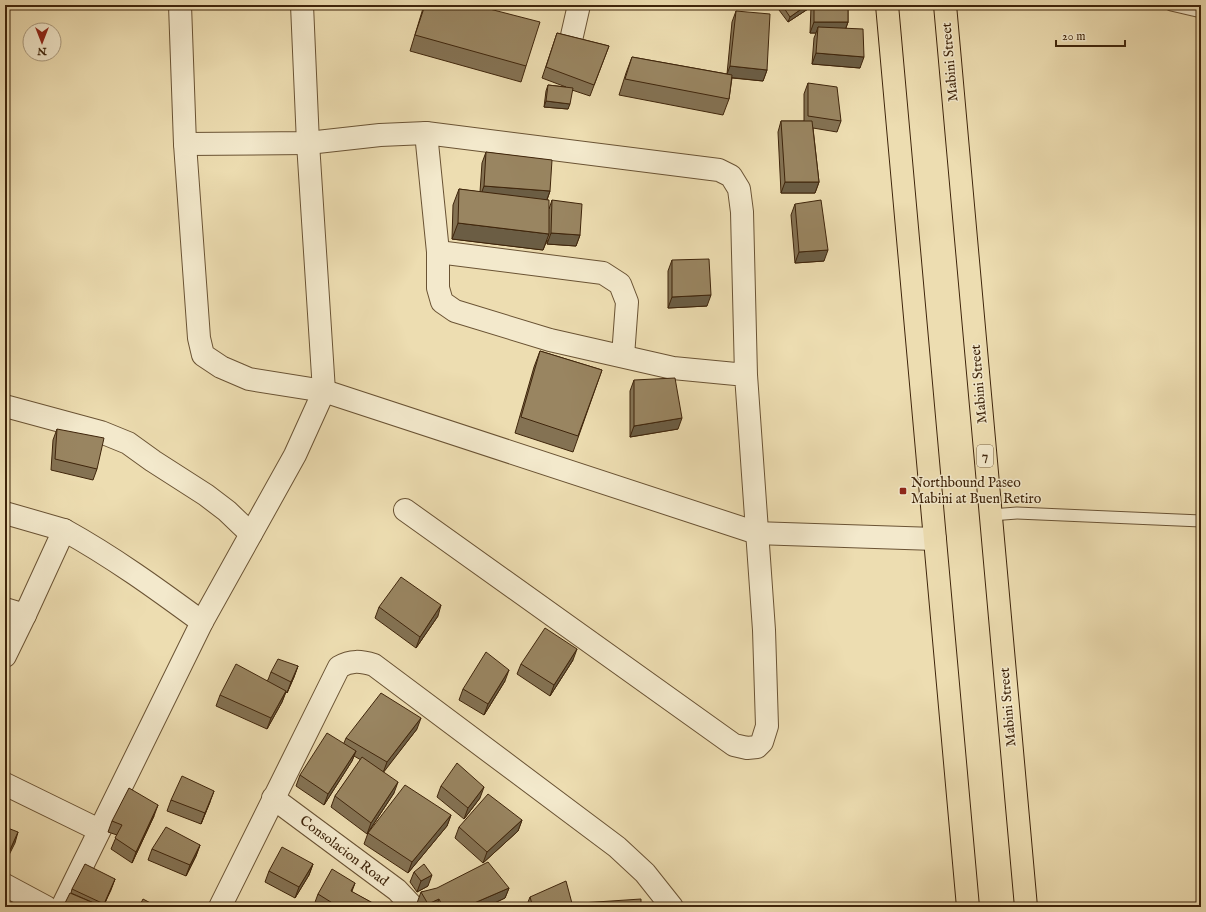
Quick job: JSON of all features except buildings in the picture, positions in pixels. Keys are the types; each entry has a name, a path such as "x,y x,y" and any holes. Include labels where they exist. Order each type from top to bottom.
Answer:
{"main road":[{"path":"887,5 968,907"},
{"name":"Mabini Street","path":"945,5 1026,907"}],"street":[{"path":"180,5 185,144 199,338 203,355 220,367 249,379 324,391 757,533 935,539"},
{"path":"62,907 202,622 295,455 324,391 308,143 302,5"},
{"path":"571,40 580,5"},
{"path":"185,144 308,143 380,135 426,133 719,170 731,176 739,189 742,212 746,374 764,630 767,726 762,742 757,747 747,748 734,746 405,510"},
{"path":"426,133 438,252 438,288 442,302 455,311 550,340 673,368 746,374"},
{"path":"438,252 603,273 620,284 627,302 623,356"},
{"path":"5,406 100,432 128,443 206,495 227,511 252,534"},
{"path":"5,513 64,530 95,547 132,571 202,622"},
{"path":"5,656 15,612 64,530"},
{"path":"220,907 339,667 346,663 355,662 364,662 374,665 618,847 645,873 672,907"},
{"path":"5,784 99,830"},
{"name":"Consolacion Road","path":"273,798 397,890 412,907"},
{"path":"5,885 46,907"}],"lane":[{"path":"1171,5 1201,12"},
{"path":"991,515 1017,513 1201,521"}],"place":[{"name":"Northbound Paseo Mabini at Buen Retiro","path":"903,491"}]}
